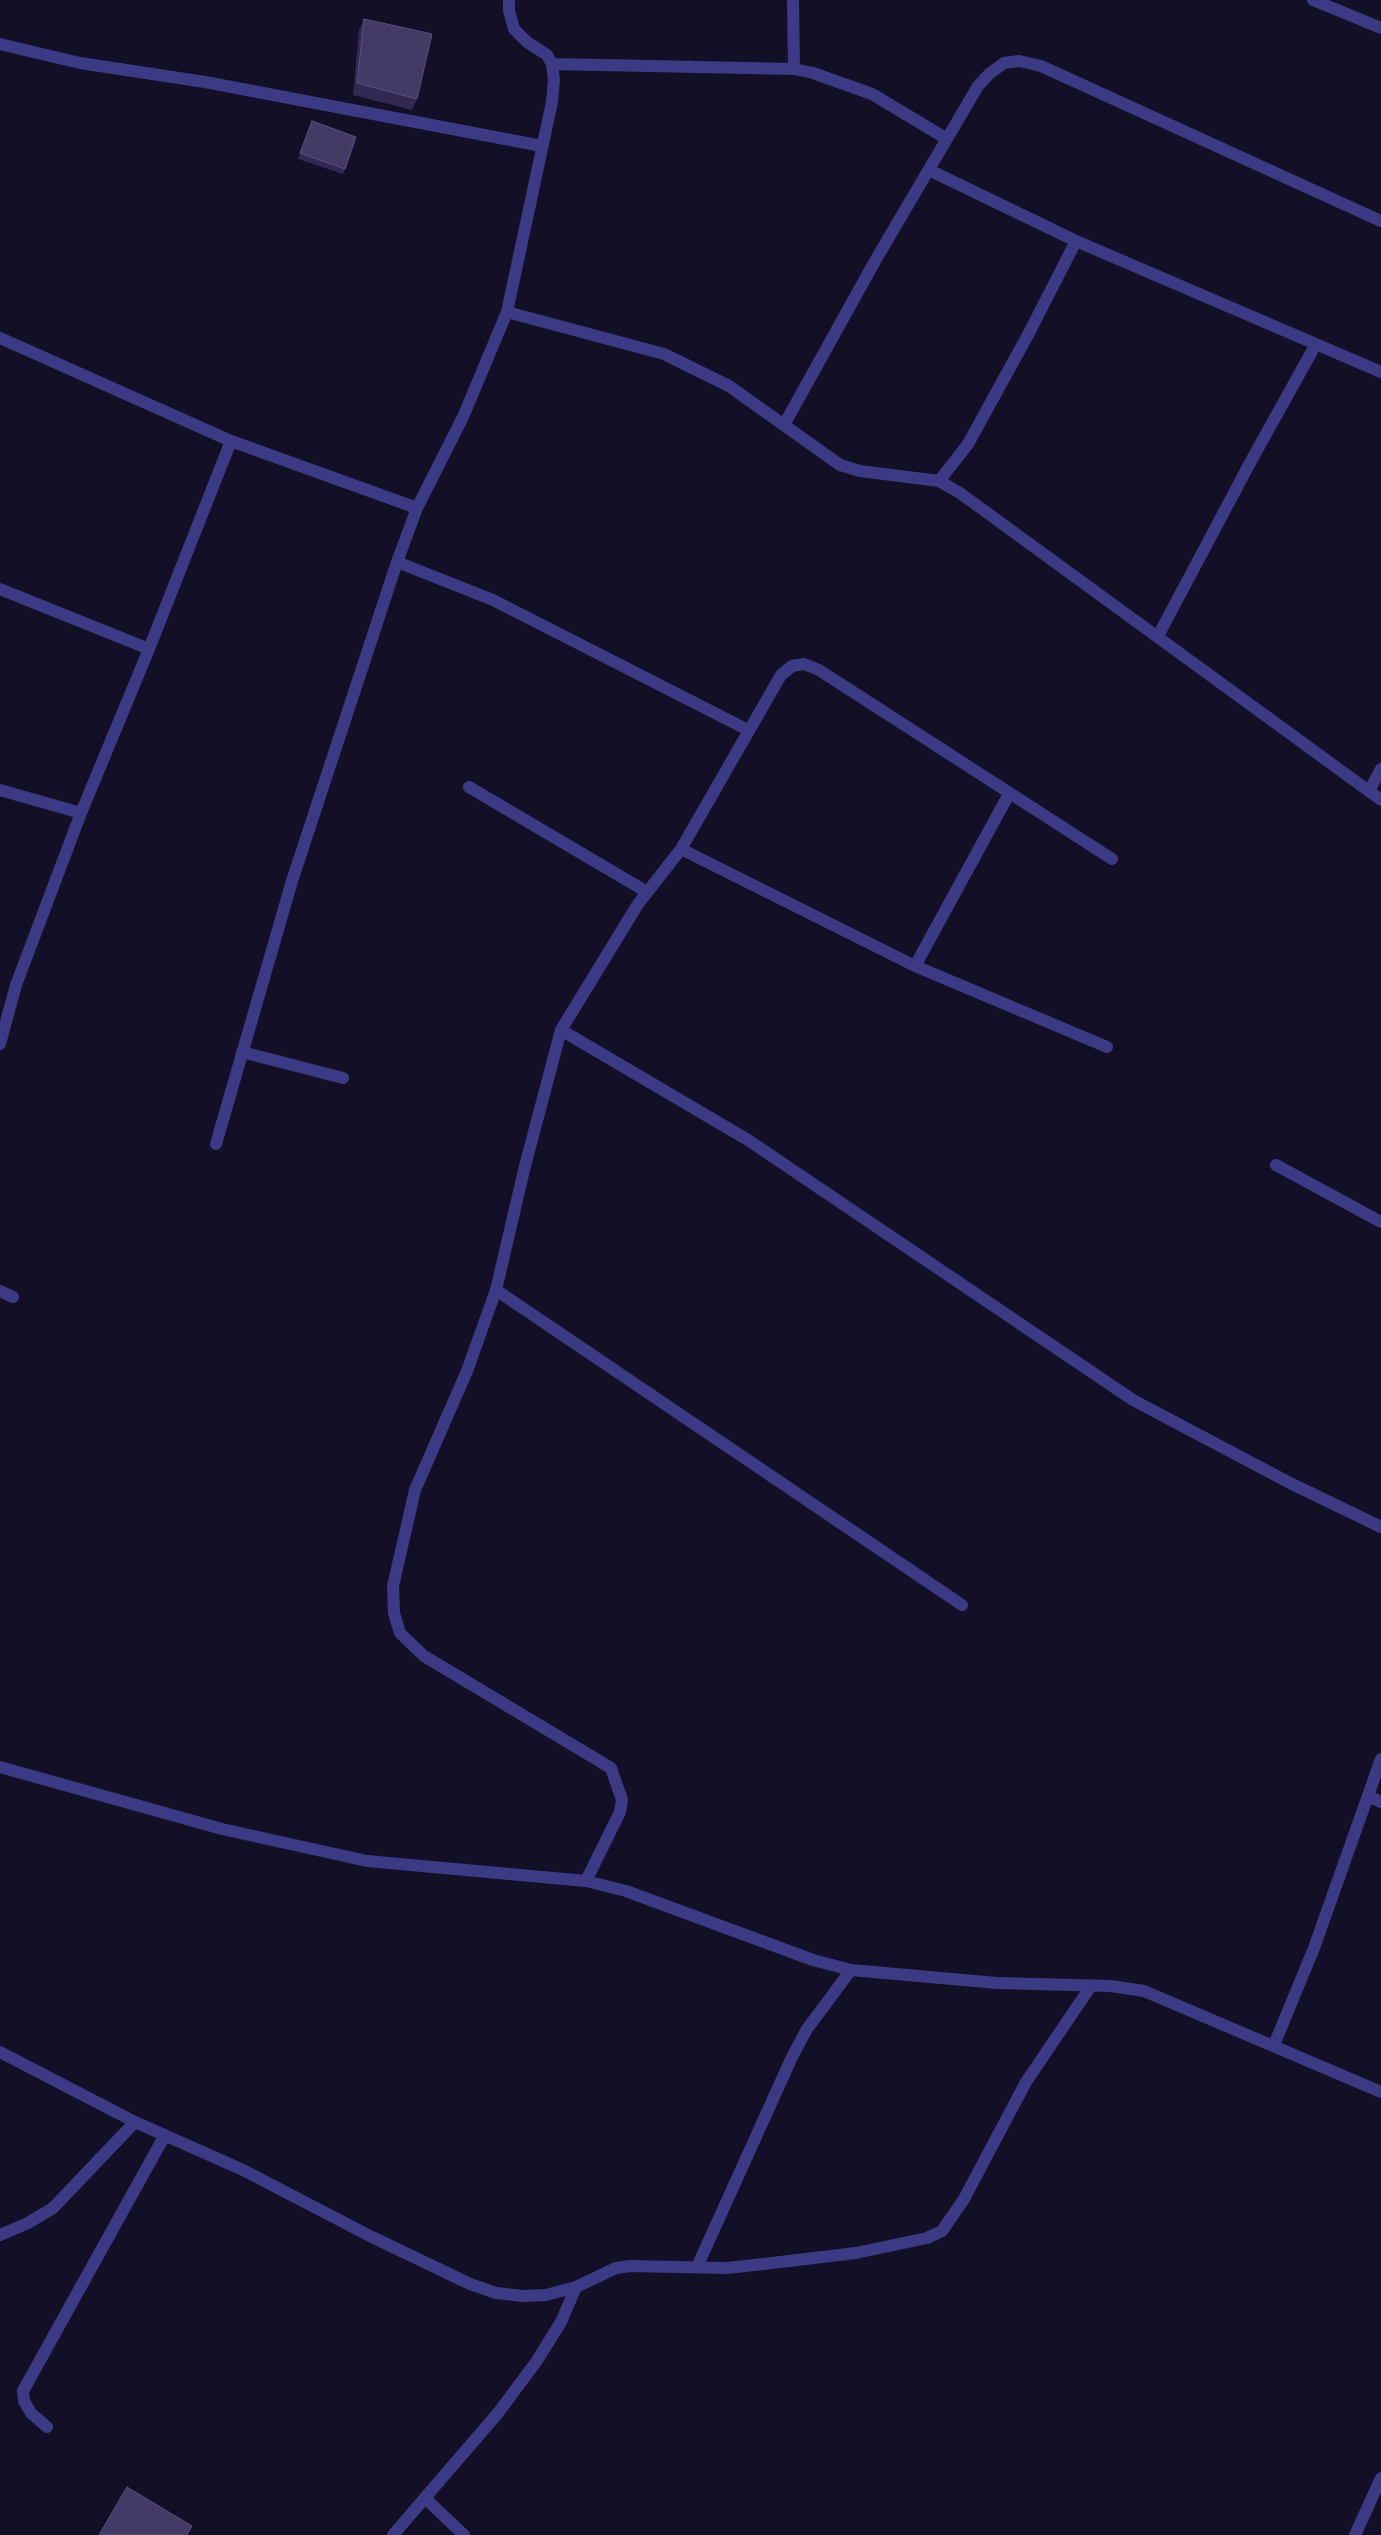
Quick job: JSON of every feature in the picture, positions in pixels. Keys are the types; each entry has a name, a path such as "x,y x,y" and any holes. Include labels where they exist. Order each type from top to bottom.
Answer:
{"street":[{"path":"216,1144 292,881 397,562 417,508 463,416 507,312 552,102 554,80 552,64 547,54 527,42 514,29 509,11 510,0"},
{"path":"794,0 794,69"},
{"path":"1313,0 1381,28"},
{"path":"0,44 80,63 205,82 542,146"},
{"path":"784,425 978,86 989,74 1004,63 1019,61 1042,66 1381,221"},
{"path":"552,64 794,69 813,73 872,94 947,139"},
{"path":"929,170 1076,241 1381,372"},
{"path":"939,480 968,444 1029,333 1076,241"},
{"path":"507,312 664,354 729,386 840,465 860,471 939,480 960,493 1158,636 1381,800"},
{"path":"0,338 231,441 417,508"},
{"path":"1158,636 1250,461 1316,344"},
{"path":"0,1044 16,986 81,813 149,649 231,441"},
{"path":"397,562 494,600 748,730"},
{"path":"0,589 149,649"},
{"path":"586,1881 620,1812 622,1800 611,1768 424,1656 400,1633 394,1613 393,1586 415,1490 467,1371 496,1290 525,1166 561,1030 646,892 681,849 781,675 792,666 804,664 819,670 1112,859"},
{"path":"1369,791 1381,769"},
{"path":"469,787 646,892"},
{"path":"0,790 81,813"},
{"path":"915,966 1009,794"},
{"path":"681,849 915,966 1107,1047"},
{"path":"561,1030 748,1140 1133,1400 1290,1483 1381,1527"},
{"path":"242,1052 343,1078"},
{"path":"1276,1165 1381,1222"},
{"path":"496,1290 962,1605"},
{"path":"0,1291 13,1297"},
{"path":"1274,2045 1314,1948 1381,1759"},
{"path":"0,1767 222,1829 367,1861 586,1881 626,1891 813,1960 851,1970 997,1983 1110,1986 1144,1991 1381,2092"},
{"path":"1368,1796 1381,1802"},
{"path":"697,2267 792,2057 807,2029 851,1970"},
{"path":"0,2052 135,2122 243,2170 370,2236 470,2284 496,2293 546,2296 576,2287 616,2268 630,2266 727,2268 856,2253 927,2238 942,2231 964,2199 1026,2082 1091,1986"},
{"path":"0,2235 28,2223 53,2208 135,2122"},
{"path":"47,2428 31,2413 24,2401 23,2391 165,2135"},
{"path":"393,2535 498,2413 536,2362 561,2322 576,2287"},
{"path":"1355,2535 1381,2478"},
{"path":"425,2498 464,2535"}],"building":[{"path":"364,19 432,34 417,99 357,83"},
{"path":"312,121 356,137 345,169 300,153"},
{"path":"127,2487 192,2526 187,2535 99,2535"}]}
